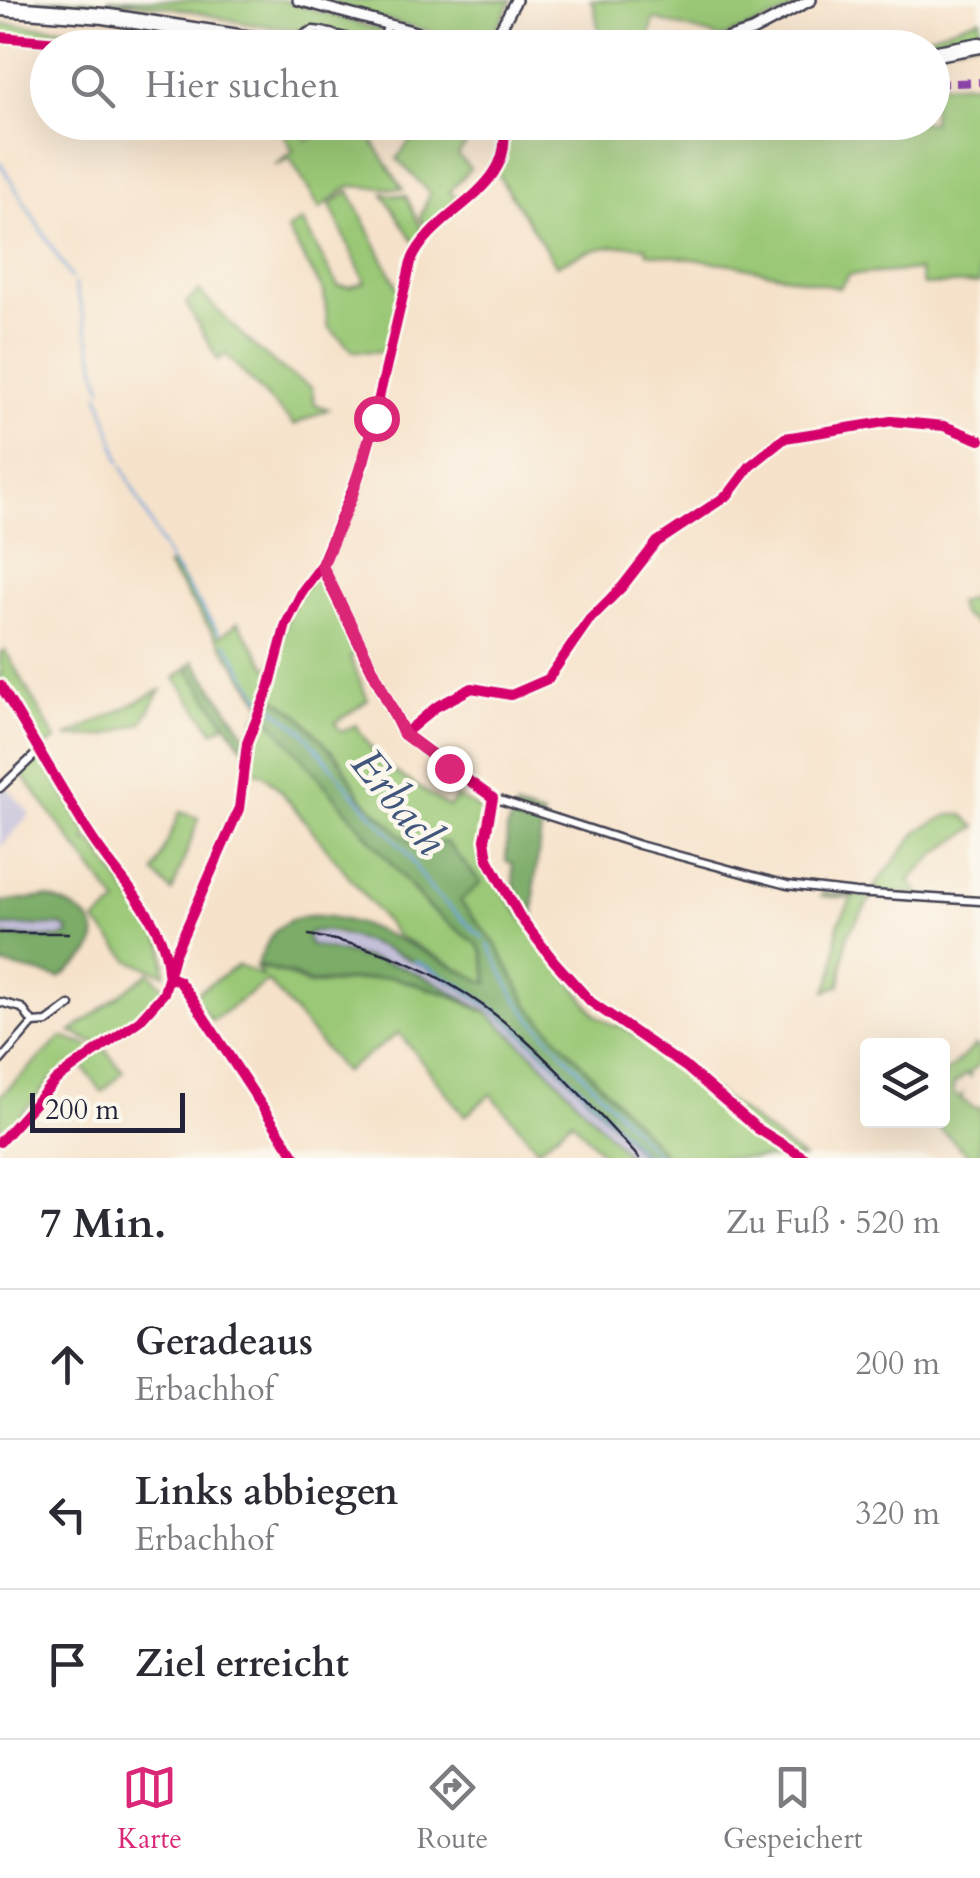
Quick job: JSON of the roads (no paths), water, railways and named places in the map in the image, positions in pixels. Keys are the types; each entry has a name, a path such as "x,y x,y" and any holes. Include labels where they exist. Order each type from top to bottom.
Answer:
{"highway":[{"path":"16,0 83,14"},
{"path":"0,8 83,14 187,30"},
{"path":"0,17 131,30"},
{"path":"950,51 980,45"},
{"path":"950,60 980,54"}],"street":[{"path":"298,0 399,30"},
{"path":"500,30 516,0"},
{"path":"754,30 811,0"},
{"path":"506,140 496,172 414,254 372,432 351,498 322,566 404,734 493,798 639,845 787,885 980,900"},
{"path":"0,788 40,750"},
{"path":"493,798 485,840 488,859 520,917 554,961 591,1002 687,1068 758,1129 805,1158"},
{"path":"0,1002 22,1008 33,1022"},
{"path":"33,1022 47,1022 70,1005"},
{"path":"0,1062 33,1022"}],"waterway":[{"name":"Erbach","path":"0,163 71,278"},
{"name":"Erbach","path":"75,284 102,388"},
{"name":"Erbach","path":"99,394 120,462"},
{"name":"Erbach","path":"122,466 170,562"},
{"name":"Erbach","path":"172,564 219,633"},
{"name":"Erbach","path":"226,643 261,698"},
{"name":"Erbach","path":"269,704 303,731 404,849 432,891 483,938"},
{"name":"Erbach","path":"488,944 515,997 530,1017 660,1158"},
{"path":"415,961 450,979 512,1023 647,1158"}],"railway":[{"path":"0,933 69,933"},
{"path":"309,935 364,947 413,965 456,987 531,1045 639,1158"}]}
